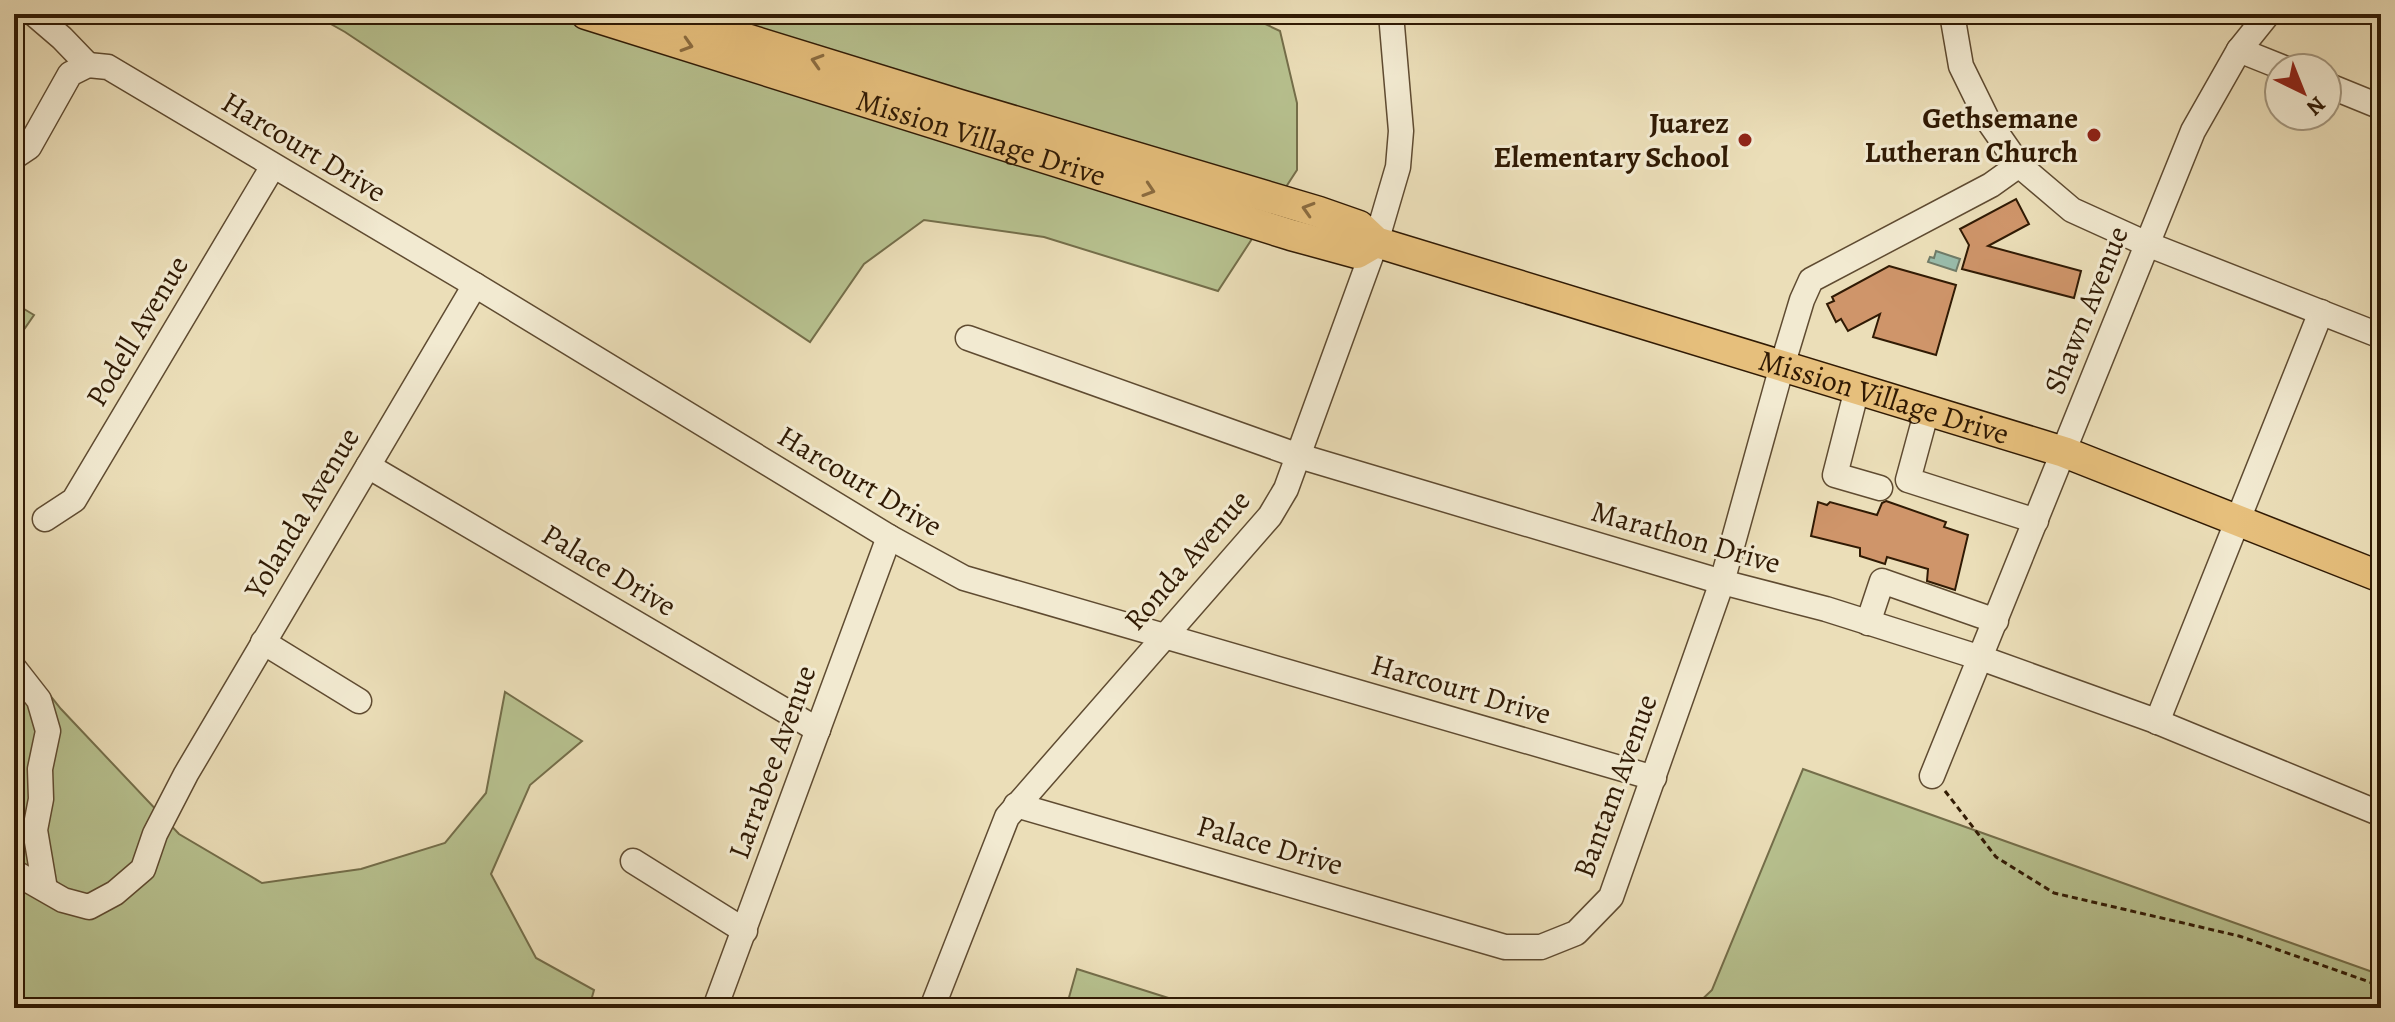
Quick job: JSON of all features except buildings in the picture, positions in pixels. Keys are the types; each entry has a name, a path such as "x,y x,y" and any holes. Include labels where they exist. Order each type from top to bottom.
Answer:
{"main road":[{"name":"Mission Village Drive","path":"586,14 1291,235 1357,253 1376,242"},
{"name":"Mission Village Drive","path":"665,14 1319,212 1359,226 1376,242 2064,452 2381,577"}],"street":[{"name":"Harcourt Drive","path":"34,14 98,66 475,285 889,537 964,578 1654,778"},
{"name":"Ronda Avenue","path":"932,1008 1007,817 1270,516 1286,489 1376,242 1398,167 1401,131 1391,14"},
{"path":"1952,14 1961,66 1987,119 2019,165 2072,210 2147,244 2381,336"},
{"name":"Shawn Avenue","path":"1932,776 2193,131 2239,50 2268,14"},
{"path":"2239,50 2263,60"},
{"path":"14,157 29,147 70,74 98,66"},
{"path":"2343,92 2381,107"},
{"name":"Bantam Avenue","path":"1505,947 1541,947 1576,933 1611,897 1722,582 1782,366 1811,280 1991,185 2019,165"},
{"name":"Podell Avenue","path":"45,519 74,500 273,166"},
{"name":"Yolanda Avenue","path":"45,889 63,900 89,907 115,893 143,869 155,834 186,774 475,285"},
{"path":"2157,722 2321,312"},
{"name":"Marathon Drive","path":"968,338 1299,456 1981,658 2157,722 2381,814"},
{"path":"1857,389 1835,475 1880,488"},
{"path":"1927,410 1908,480 2036,521"},
{"name":"Palace Drive","path":"368,466 818,730"},
{"name":"Larrabee Avenue","path":"715,1008 889,537"},
{"path":"1868,623 1882,581 1996,621"},
{"path":"263,642 359,701"},
{"path":"14,668 39,700 48,731 40,769 41,799 35,830 45,889"},
{"name":"Palace Drive","path":"1016,805 1505,947"},
{"path":"633,861 745,931"},
{"path":"14,872 45,889"}],"path":[{"path":"1932,776 1996,857 2054,893 2239,936 2381,986"}],"green space":[{"path":"313,14 1244,14 1280,31 1297,103 1297,170 1218,291 1044,237 924,220 864,264 810,342 345,32"},
{"path":"14,303 34,315 14,344"},
{"path":"14,650 61,709 179,834 262,883 361,869 445,843 486,793 505,692 582,741 530,785 491,874 536,958 594,990 589,1008 14,1008"},
{"path":"1803,769 2381,975 2381,1008 1693,1008 1712,990"},
{"path":"1077,969 1200,1008 1066,1008"}],"shaded area":[{"path":"1936,251 1960,259 1956,271 1928,262 1930,257 1934,258"}],"place":[{"name":"Gethsemane Lutheran Church","path":"2094,135"},
{"name":"Juarez Elementary School","path":"1745,140"}]}
